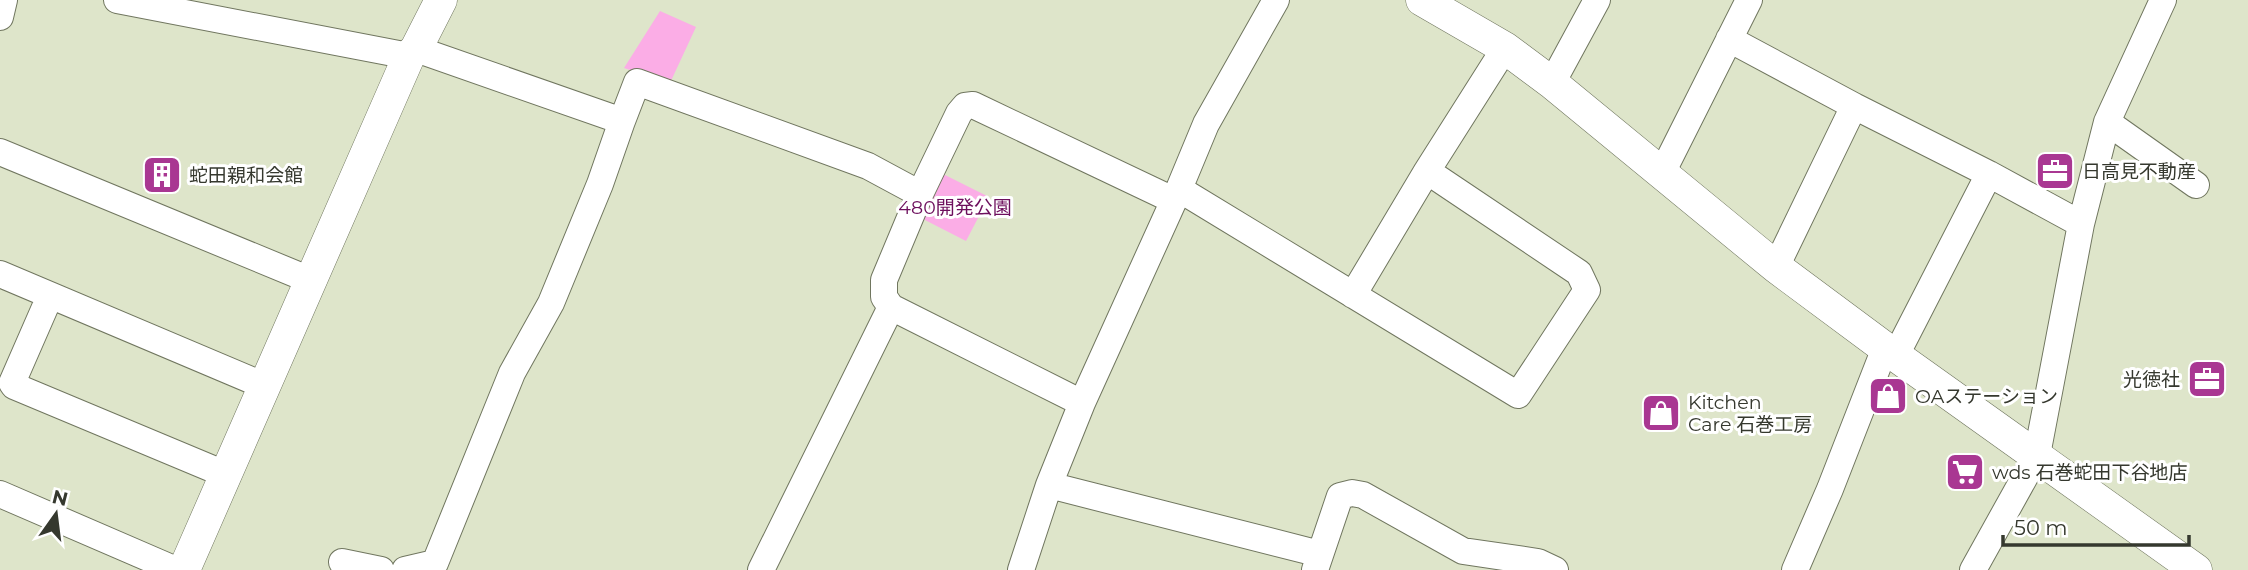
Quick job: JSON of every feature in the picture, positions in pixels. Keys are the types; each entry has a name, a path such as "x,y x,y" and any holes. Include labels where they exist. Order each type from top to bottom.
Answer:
{"street":[{"path":"0,17 4,0"},
{"path":"117,0 412,52 622,121"},
{"path":"184,570 412,52 442,0"},
{"path":"1021,570 1049,485 1082,404 1206,124 1276,0"},
{"path":"1422,0 1505,48 1552,83 1776,267 2196,570"},
{"path":"1552,83 1597,0"},
{"path":"1662,173 1749,0"},
{"path":"1973,570 2037,455 2081,224 2107,122 2163,0"},
{"path":"1729,39 2081,224"},
{"path":"1353,295 1505,48"},
{"path":"405,570 435,563 512,373 551,303 600,184 637,82 868,166 920,194"},
{"path":"1082,404 891,307 884,297 884,280 920,194 959,113 965,106 973,105 1176,195 1353,295 1518,395 1587,290 1580,273 1427,171"},
{"path":"1776,267 1854,106"},
{"path":"2107,122 2196,185"},
{"path":"0,152 310,280"},
{"path":"1795,570 1891,351 1989,174"},
{"path":"0,274 265,386"},
{"path":"50,296 12,383 14,386 227,475"},
{"path":"761,570 891,307"},
{"path":"1049,485 1318,562 1340,496 1352,493 1363,495 1459,561 1538,562 1555,570"},
{"path":"0,494 176,570"},
{"path":"342,562 381,570"}],"green space":[{"path":"660,11 696,27 670,83 624,68"},
{"name":"480開発公園","path":"943,174 989,197 966,241 921,218"}],"place":[{"name":"日高見不動産","path":"2055,171"},
{"name":"蛇田親和会館","path":"162,175"},
{"name":"光徳社","path":"2207,379"},
{"name":"OAステーション","path":"1888,396"},
{"name":"Kitchen Care 石巻工房","path":"1661,413"},
{"name":"wds 石巻蛇田下谷地店","path":"1965,472"}]}
